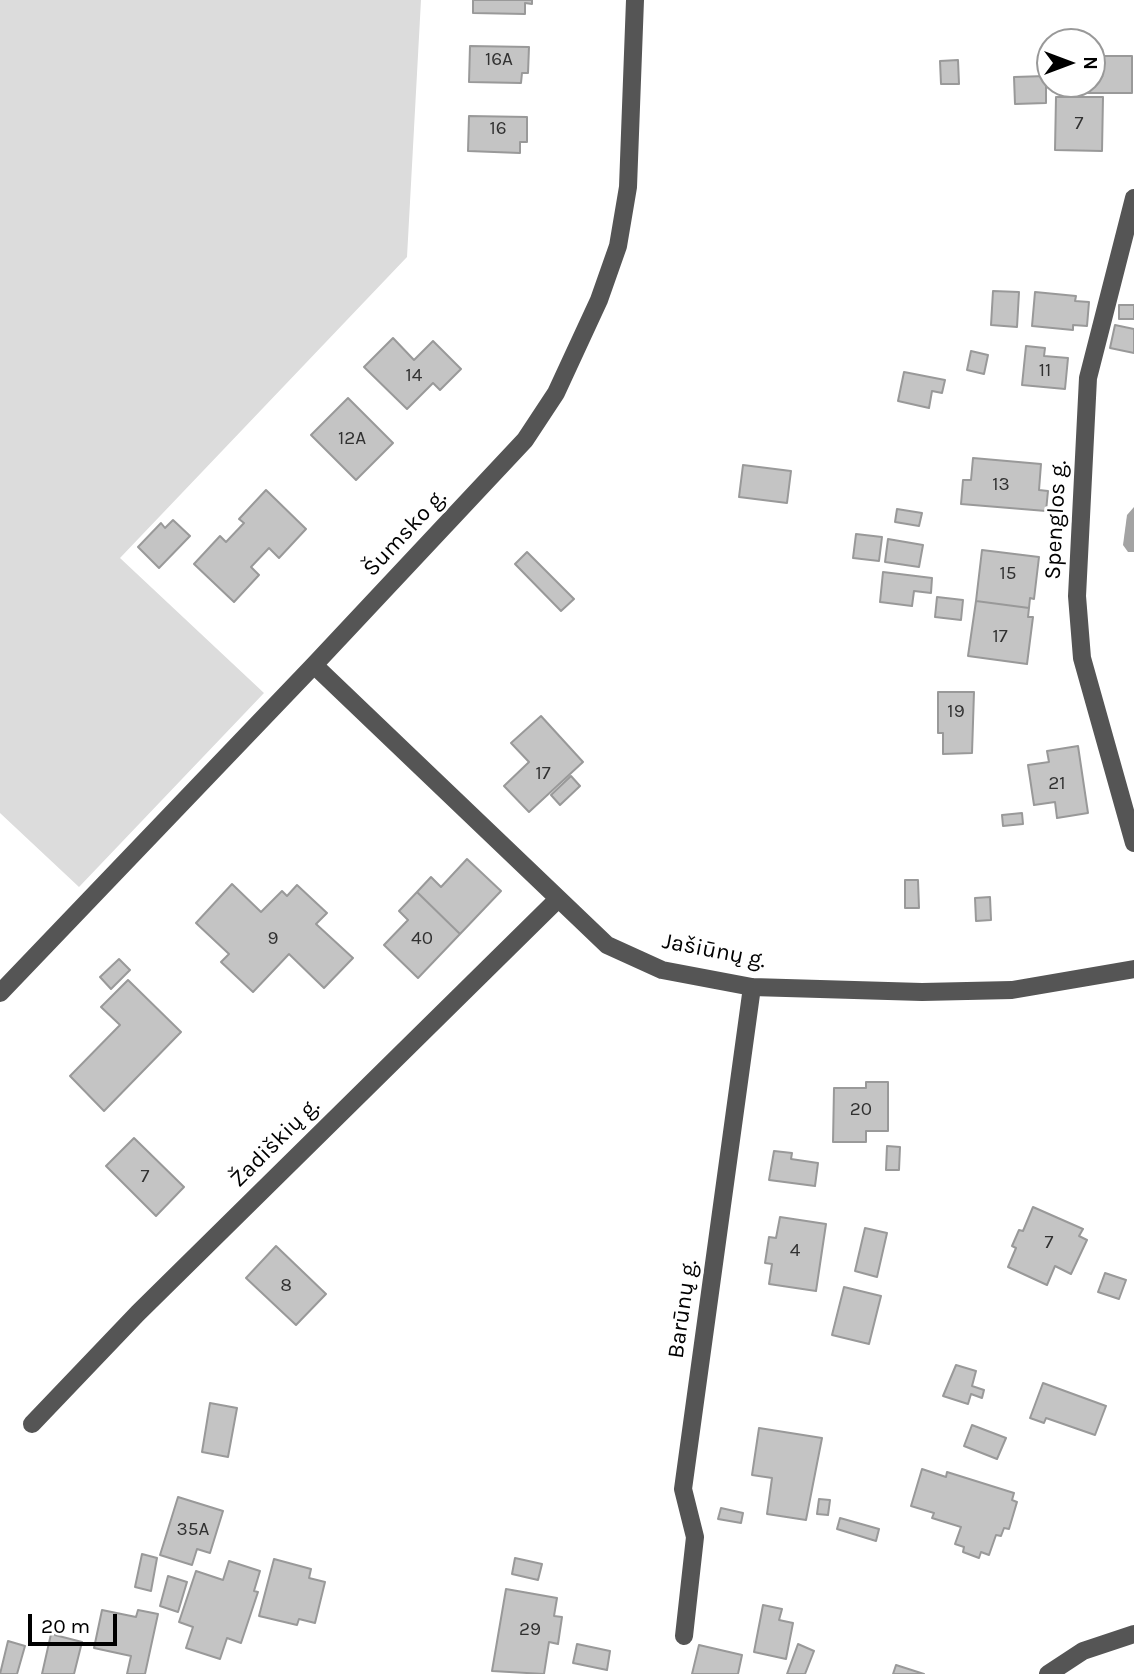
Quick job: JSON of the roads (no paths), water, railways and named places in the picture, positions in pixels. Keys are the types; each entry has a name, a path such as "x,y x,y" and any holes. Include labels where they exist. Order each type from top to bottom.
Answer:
{"street":[{"name":"Šumsko g.","path":"0,993 525,440 556,393 574,357 618,246 628,187 635,0"},
{"name":"Spenglos g.","path":"1134,198 1088,378 1077,596 1082,658 1134,843"},
{"name":"Jašiūnų g.","path":"314,665 556,900 607,945 663,970 752,987 922,992 1012,990 1134,969"},
{"name":"Žadiškių g.","path":"32,1424 147,1303 556,900"},
{"name":"Barūnų g.","path":"684,1636 695,1537 683,1489 752,987"},
{"path":"1048,1674 1083,1651 1134,1634"}]}
